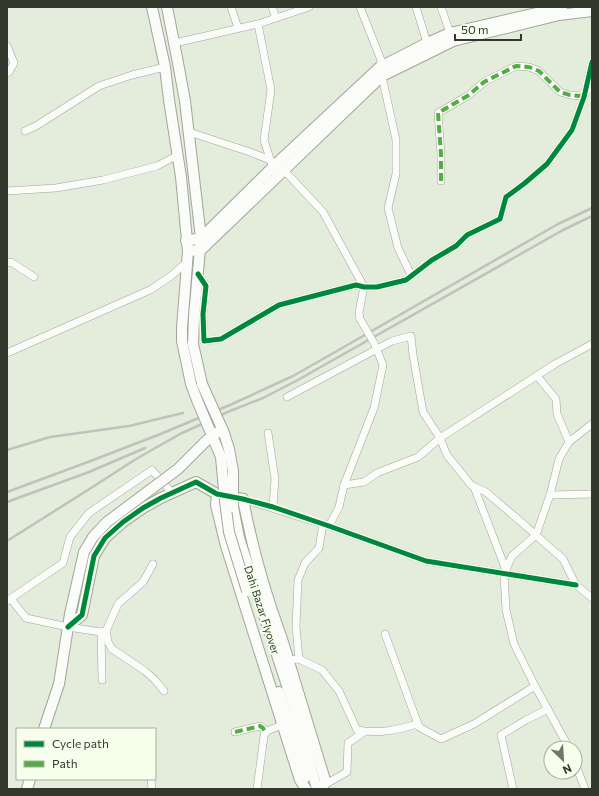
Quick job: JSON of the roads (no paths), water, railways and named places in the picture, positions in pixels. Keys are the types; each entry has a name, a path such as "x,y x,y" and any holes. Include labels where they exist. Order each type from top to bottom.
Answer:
{"street":[{"path":"152,7 166,67 169,100 181,177 188,251 201,250 277,167"},
{"name":"Dahi Bazar Flyover","path":"167,7 185,101 201,238 194,316 194,344 202,384 222,429 229,449 233,471 233,507 239,538 293,704 315,787"},
{"path":"231,7 238,28"},
{"path":"272,7 276,18"},
{"path":"175,43 258,24 309,7"},
{"path":"360,7 381,60 381,71 396,140 396,174 388,208 398,248 411,275"},
{"path":"416,7 429,47"},
{"path":"441,7 452,37"},
{"path":"186,241 201,238 381,71 452,37 559,9 592,11"},
{"path":"258,24 271,90 264,140 277,167"},
{"path":"7,46 14,63 7,73"},
{"path":"198,274 206,286 203,314 204,341 221,339 279,305 356,285 364,287 377,287 406,280 432,260 456,246 467,235 500,219 506,197 526,183 547,164 572,130 584,97 589,90 592,62"},
{"path":"441,181 438,113 469,95 484,82 516,66 529,67 539,71 560,92 580,96 589,90"},
{"path":"25,131 36,126 99,86 132,75 166,67"},
{"path":"189,132 250,152 277,167 323,212 364,287 359,312 360,319 375,346 383,365 374,408 344,485 339,507 326,525 318,548 305,563 298,580 296,627 299,659"},
{"path":"7,191 56,188 104,180 158,166 178,155"},
{"name":"Dahi Bazar Flyover","path":"188,251 186,262 182,341 191,384 196,400 221,457 229,532 271,668 315,787"},
{"path":"7,263 11,262 34,277"},
{"path":"7,354 150,290 171,276 186,262"},
{"path":"287,397 375,346 411,336 423,412 440,438 447,455 471,485 486,492 563,559 579,587 592,598"},
{"path":"344,485 364,482 377,473 418,457 440,438 555,364 592,344"},
{"path":"537,376 556,399 557,414 569,442"},
{"path":"505,572 512,556 536,535 550,495 560,459 569,442 592,424"},
{"path":"44,728 59,684 70,614 84,552 93,536 107,522 178,469 212,436 222,429"},
{"path":"268,433 275,479 273,507"},
{"path":"104,631 68,627 26,618 9,600 63,563 70,537 89,514 152,470 172,493"},
{"path":"68,627 82,615 94,556 105,538 123,522 143,508 196,482 217,494 273,507 426,561 505,572 592,590"},
{"path":"474,486 505,572 506,610 514,644 565,740"},
{"path":"217,494 216,505 226,546 300,780 315,787"},
{"path":"550,495 592,494"},
{"path":"243,499 252,543 260,572 325,780 315,787"},
{"path":"102,680 104,631 118,604 143,582 153,564"},
{"path":"104,631 112,648 145,671 164,691"},
{"path":"385,634 419,727 441,739 474,724 535,686"},
{"path":"288,660 299,659 322,670 339,691 357,730 364,732 392,731 418,724"},
{"path":"513,789 501,735 526,720 548,710"},
{"path":"265,733 282,725"},
{"path":"235,732 260,726 263,728 265,733 257,789"},
{"path":"315,787 347,772 348,743 364,732"}],"railway":[{"path":"7,492 158,435 230,405 293,376 558,224 592,208"},
{"path":"7,541 136,459 180,434 230,411 263,398 296,381 563,230 592,216"},
{"path":"7,450 50,437 129,426 183,413"},
{"path":"7,502 89,472 145,448"}]}
